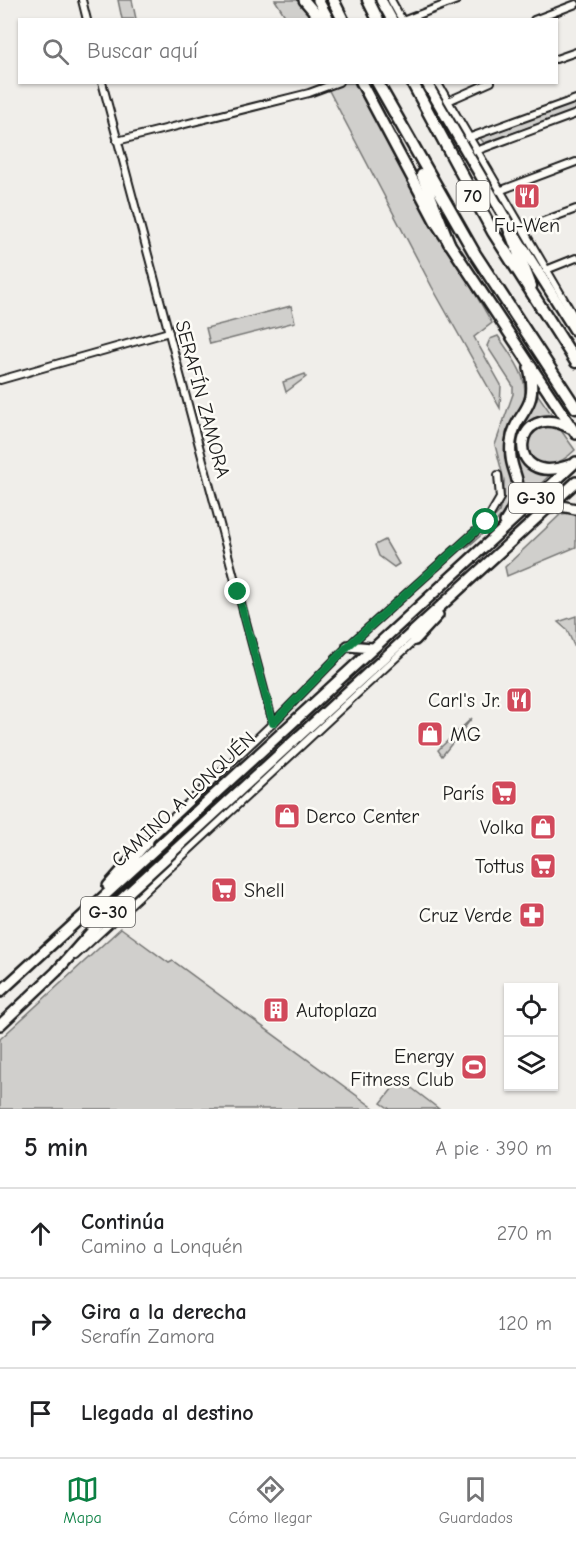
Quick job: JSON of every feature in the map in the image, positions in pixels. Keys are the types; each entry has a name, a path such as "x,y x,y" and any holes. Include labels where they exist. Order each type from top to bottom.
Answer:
{"highway":[{"path":"333,0 342,18"},
{"path":"368,0 377,18"},
{"name":"70","path":"378,84 482,264 576,408"},
{"name":"70","path":"413,84 493,232 576,362"},
{"path":"405,134 449,243"},
{"path":"505,218 539,306"}],"main road":[{"path":"304,0 319,18"},
{"path":"318,0 328,18"},
{"path":"381,0 391,18"},
{"path":"363,84 408,174 449,243 575,433"},
{"path":"427,84 505,218 576,332"},
{"path":"498,533 514,507 519,492 511,443 531,397 527,363"},
{"path":"575,433 559,423 539,422 526,432 522,446 526,460 537,468 553,470 576,462"},
{"name":"CAMINO A LONQUÉN","path":"0,992 576,462"},
{"name":"CAMINO A LONQUÉN","path":"0,1025 56,972 115,905 576,482"},
{"path":"546,509 561,506 576,509"},
{"path":"416,639 460,588"},
{"path":"348,646 372,648"},
{"path":"98,901 119,871 148,841"}],"street":[{"path":"82,0 86,18"},
{"path":"391,0 403,18"},
{"path":"409,18 457,0"},
{"path":"539,18 576,4"},
{"path":"558,58 576,52"},
{"name":"SERAFÍN ZAMORA","path":"103,84 273,723"},
{"path":"117,141 309,93 334,84"},
{"path":"438,84 546,270 573,307 576,320"},
{"path":"448,101 486,84"},
{"path":"468,138 576,99"},
{"path":"476,151 576,114"},
{"path":"499,191 576,162"},
{"path":"522,229 576,209"},
{"path":"546,270 576,258"},
{"path":"0,380 169,332"},
{"name":"CAMINO A LONQUÉN","path":"148,841 273,723 348,646 486,522 500,498 498,474"},
{"name":"CAMINO A LONQUÉN","path":"56,972 416,639"}],"shaded area":[{"path":"118,0 132,0 136,18 122,18"},
{"path":"275,0 301,0 315,18 286,18"},
{"path":"326,84 355,84 492,323 474,337 501,385 500,408 432,287"},
{"path":"576,102 576,111 484,143 480,138"},
{"path":"291,306 295,322 210,344 206,328"},
{"path":"498,336 516,362 524,381 525,390 520,411 508,428 505,439 513,487 511,498 500,517 465,549 499,512 504,495 504,480 495,445 513,394 513,386 487,346 490,339"},
{"path":"305,374 306,377 286,392 283,382"},
{"path":"536,392 552,415 533,421 526,426 520,438 520,458 530,470 550,475 520,503 521,487 515,460 515,439 532,406"},
{"path":"546,426 560,429 575,450 557,463 539,462 527,452 529,434 537,428"},
{"path":"561,514 576,514 576,547 507,576 505,567"},
{"path":"385,540 399,564 394,567 379,556 375,545"},
{"path":"576,616 575,648 567,630 558,622"},
{"path":"472,718 442,756 438,750"},
{"path":"121,928 169,963 173,961 375,1109 0,1109 0,1039"},
{"path":"400,1079 439,1109 390,1109 381,1103"}],"place":[{"name":"Fu-Wen","path":"527,196"},
{"name":"Carl's Jr.","path":"519,700"},
{"name":"MG","path":"430,734"},
{"name":"París","path":"504,793"},
{"name":"Derco Center","path":"287,816"},
{"name":"Volka","path":"543,827"},
{"name":"Tottus","path":"543,866"},
{"name":"Shell","path":"224,890"},
{"name":"Cruz Verde","path":"532,915"},
{"name":"Autoplaza","path":"276,1010"},
{"name":"Energy Fitness Club","path":"474,1067"}],"route":[{"path":"238,592 273,723 348,646 486,522"}]}
